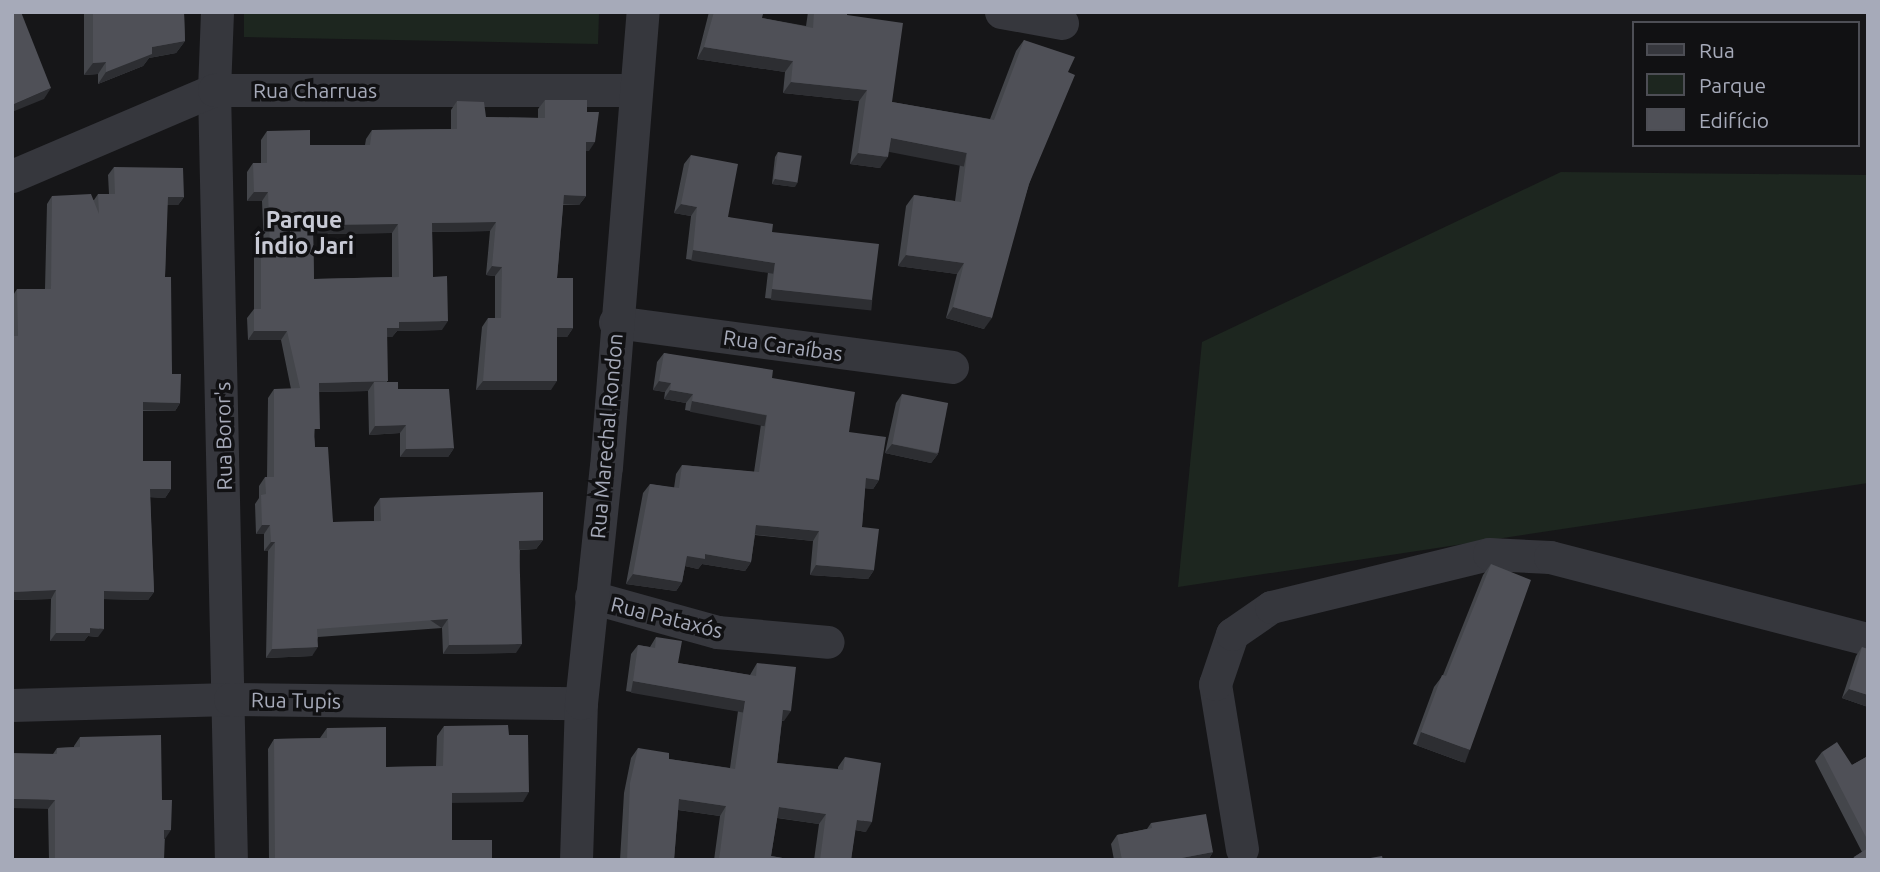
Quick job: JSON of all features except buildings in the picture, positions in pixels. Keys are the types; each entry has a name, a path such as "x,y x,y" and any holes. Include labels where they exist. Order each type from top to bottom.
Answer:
{"street":[{"name":"Rua Boror's","path":"217,12 215,90 230,699 231,860"},
{"name":"Rua Marechal Rondon","path":"576,860 581,703 606,467 615,322 643,12"},
{"path":"1001,12 1062,23"},
{"name":"Rua Charruas","path":"12,176 215,90 635,90"},
{"name":"Rua Caraíbas","path":"615,322 952,367"},
{"path":"1242,849 1215,684 1232,634 1271,607 1489,554 1550,557 1868,639"},
{"name":"Rua Pataxós","path":"591,597 717,632 828,642"},
{"name":"Rua Tupis","path":"12,705 230,699 581,703"}],"green space":[{"path":"244,12 599,12 598,44 244,37"},
{"path":"1561,172 1868,175 1868,483 1178,587 1202,342"}],"district":[{"name":"Parque Índio Jari","path":"304,233"}]}
